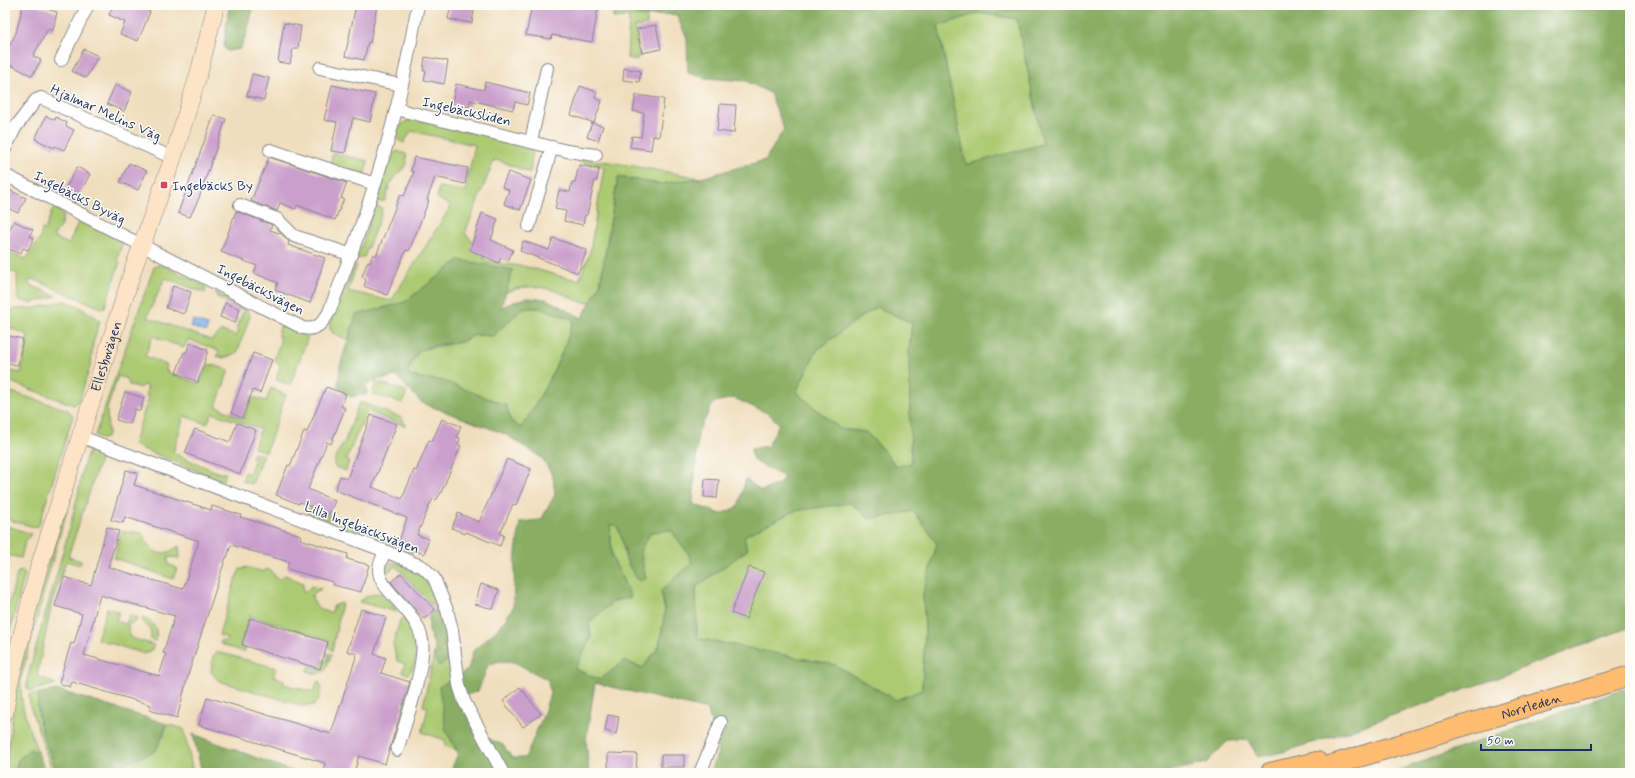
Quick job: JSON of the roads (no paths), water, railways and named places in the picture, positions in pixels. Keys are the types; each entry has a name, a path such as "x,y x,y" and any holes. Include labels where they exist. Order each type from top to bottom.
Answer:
{"highway":[{"name":"Norrleden","path":"1305,773 1630,676"},
{"name":"Norrleden","path":"1270,773 1409,741"}],"main road":[{"name":"Ellesbovägen","path":"5,712 9,685 39,567 79,436 172,158 200,69 216,5"}],"street":[{"path":"61,60 88,5"},
{"name":"Ingebäcksvägen","path":"142,245 258,306 310,329 316,328 326,319 352,255 375,184 396,109 418,5"},
{"path":"320,68 401,85"},
{"path":"531,141 547,68"},
{"name":"Hjalmar Melins Väg","path":"5,149 15,128 36,100 41,98 172,158"},
{"name":"Ingebäcksliden","path":"396,109 552,147 596,155"},
{"path":"529,226 552,147"},
{"path":"270,150 375,184"},
{"name":"Ingebäcks Byväg","path":"5,175 142,245"},
{"path":"240,205 276,219 294,236 352,255"},
{"name":"Lilla Ingebäcksvägen","path":"79,436 385,551 423,567 434,578 447,610 452,630 459,685 464,701 503,773"},
{"path":"385,551 378,570 382,584 415,620 421,634 423,646 418,675 397,750"},
{"path":"700,773 721,722"}],"water":[{"path":"193,320 208,325 206,332 191,327"}],"place":[{"name":"Ingebäcks By","path":"164,185"}]}
